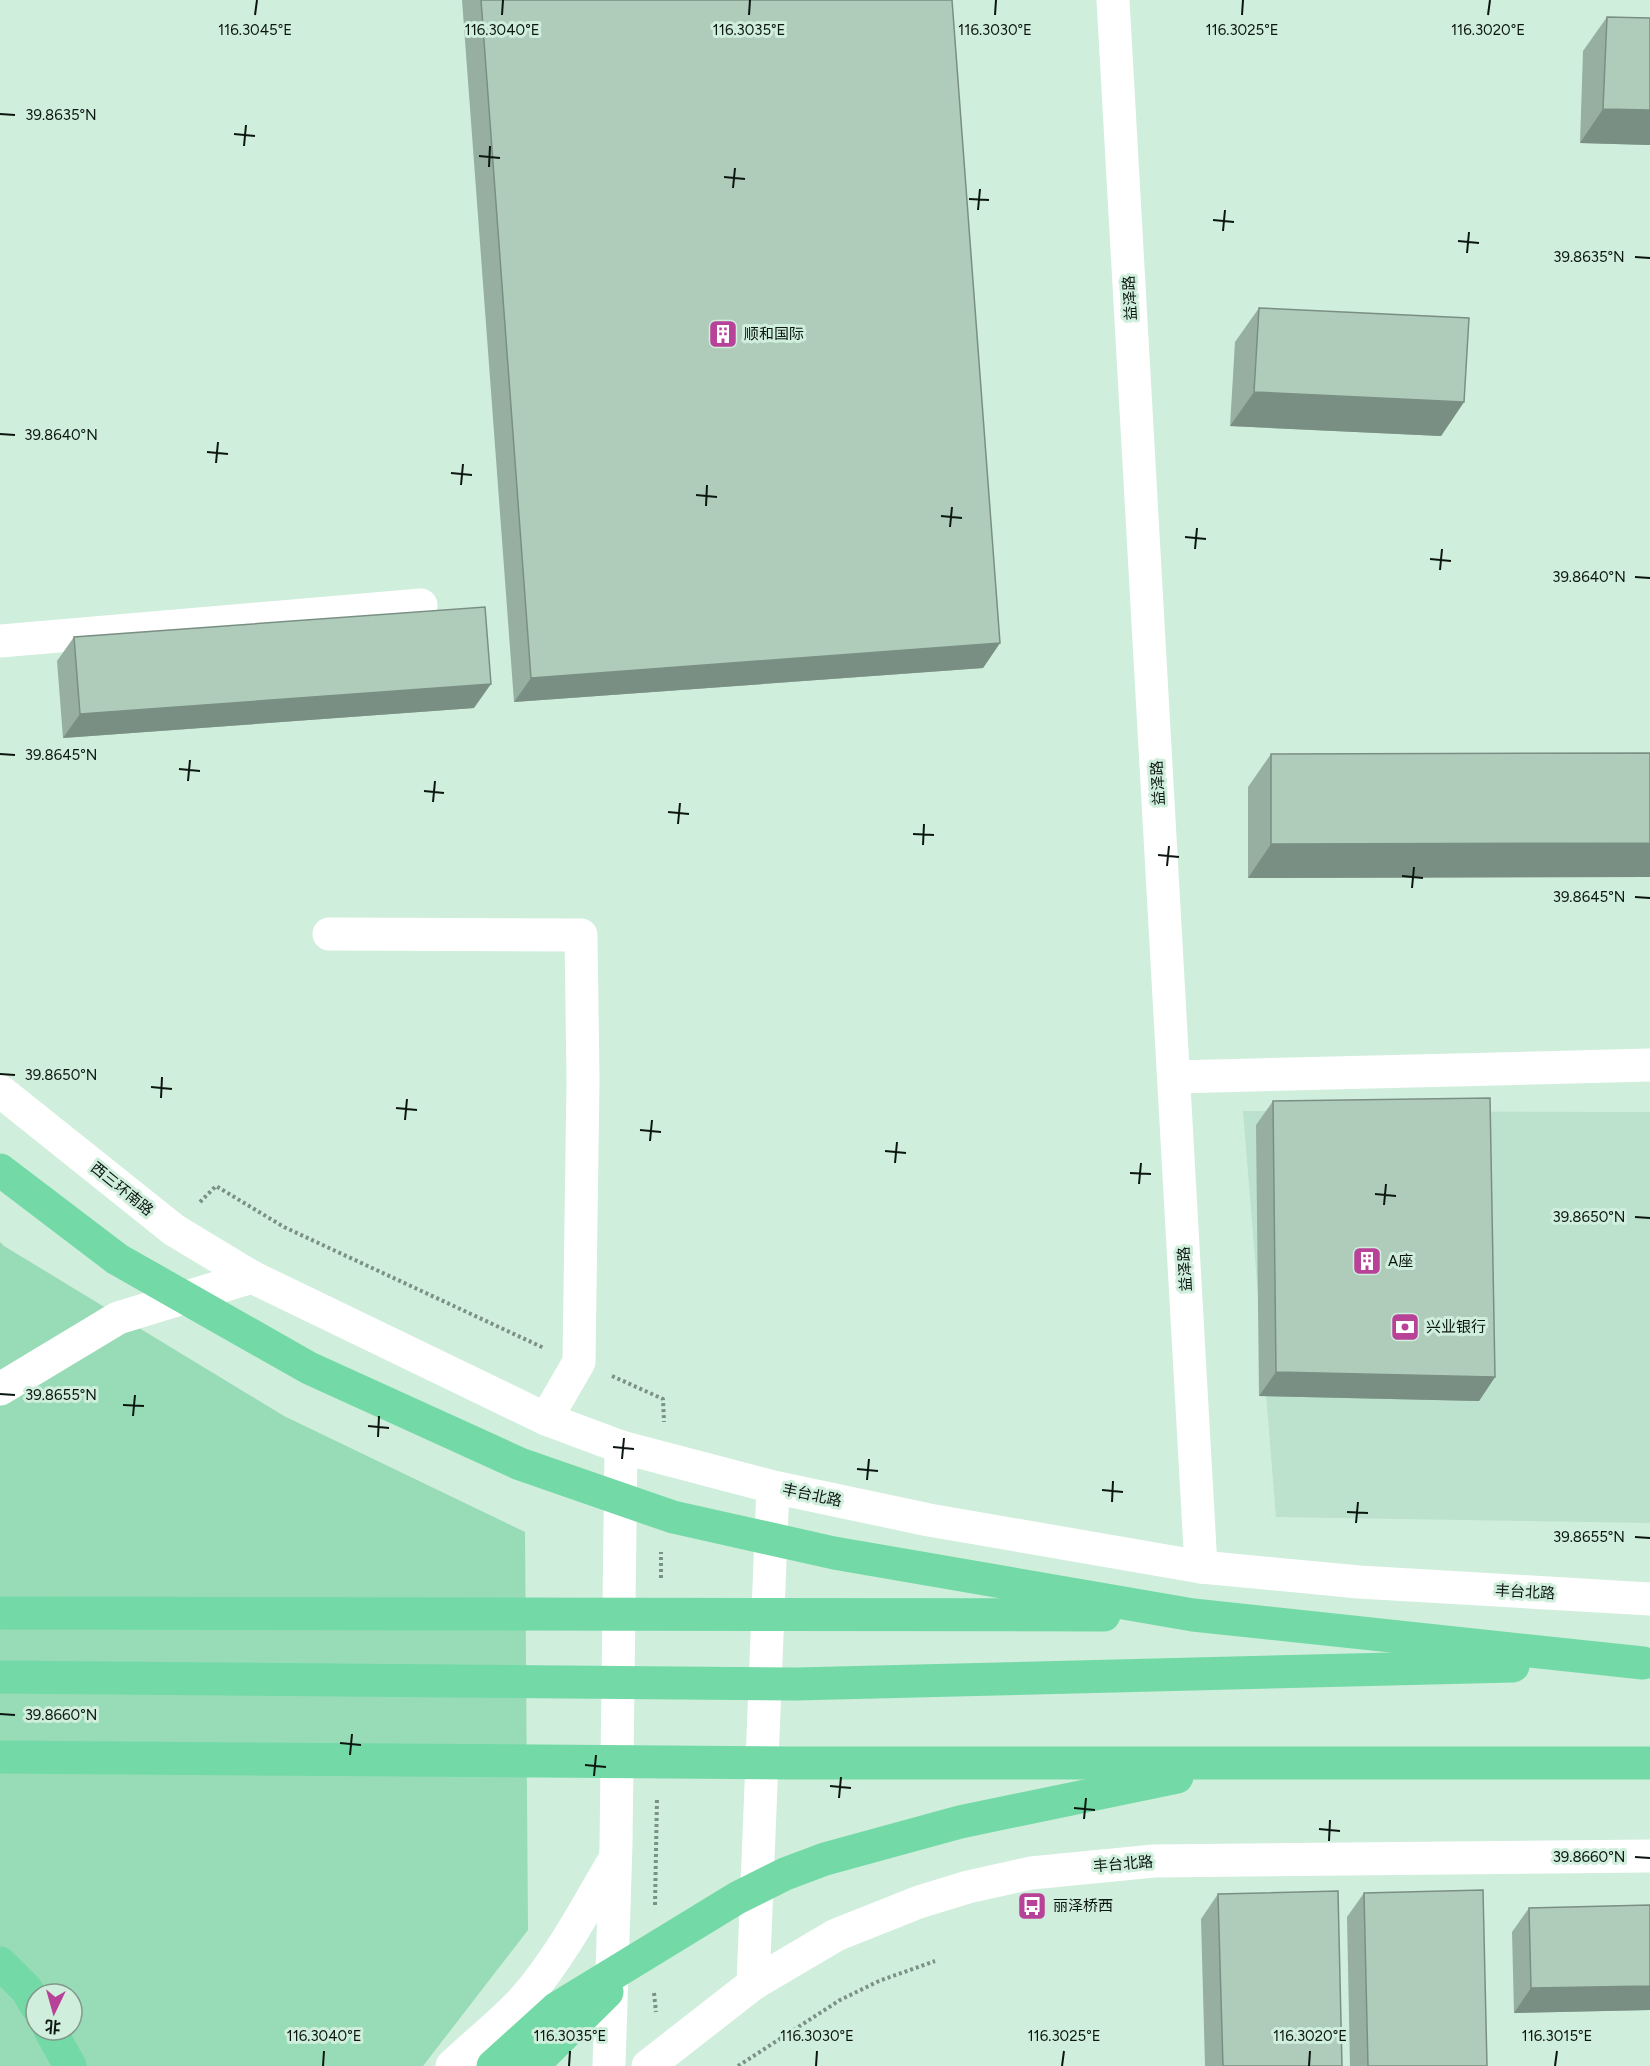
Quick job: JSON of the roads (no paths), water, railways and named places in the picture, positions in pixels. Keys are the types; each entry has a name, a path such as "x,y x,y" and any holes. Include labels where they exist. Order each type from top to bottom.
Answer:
{"highway":[{"path":"0,1170 117,1259 309,1368 520,1464 569,1483 673,1517 834,1553 1192,1615 1646,1663"},
{"path":"0,1613 1192,1615"},
{"path":"0,1677 796,1684 1646,1663"},
{"path":"0,1757 503,1761 1650,1763"},
{"path":"493,2066 557,2008 737,1898 785,1874 825,1859 960,1822 1246,1763"},
{"path":"532,2066 647,1953"},
{"path":"0,1963 24,1987"},
{"path":"57,2042 70,2066"}],"street":[{"name":"益泽路","path":"1113,0 1201,1567"},
{"path":"0,641 421,605"},
{"path":"329,934 581,935 583,1080 579,1362 546,1419"},
{"path":"1175,1077 1650,1065"},
{"name":"西三环南路","path":"0,1091 174,1230 252,1277 546,1419"},
{"path":"0,1389 118,1318 252,1277"},
{"name":"丰台北路","path":"546,1419 621,1447 773,1487 929,1520 1201,1567 1359,1582 1650,1599"},
{"path":"609,2066 615,1858 621,1447"},
{"path":"753,1984 773,1487"},
{"name":"丰台北路","path":"656,2059 753,1984 836,1935 919,1902 968,1887 1031,1873 1154,1861 1650,1856"},
{"path":"452,2066 524,1999 536,1984 558,1955 615,1858"}],"place":[{"name":"顺和国际","path":"723,334"},
{"name":"A座","path":"1367,1261"},
{"name":"兴业银行","path":"1405,1327"},
{"name":"丽泽桥西","path":"1032,1906"}]}
